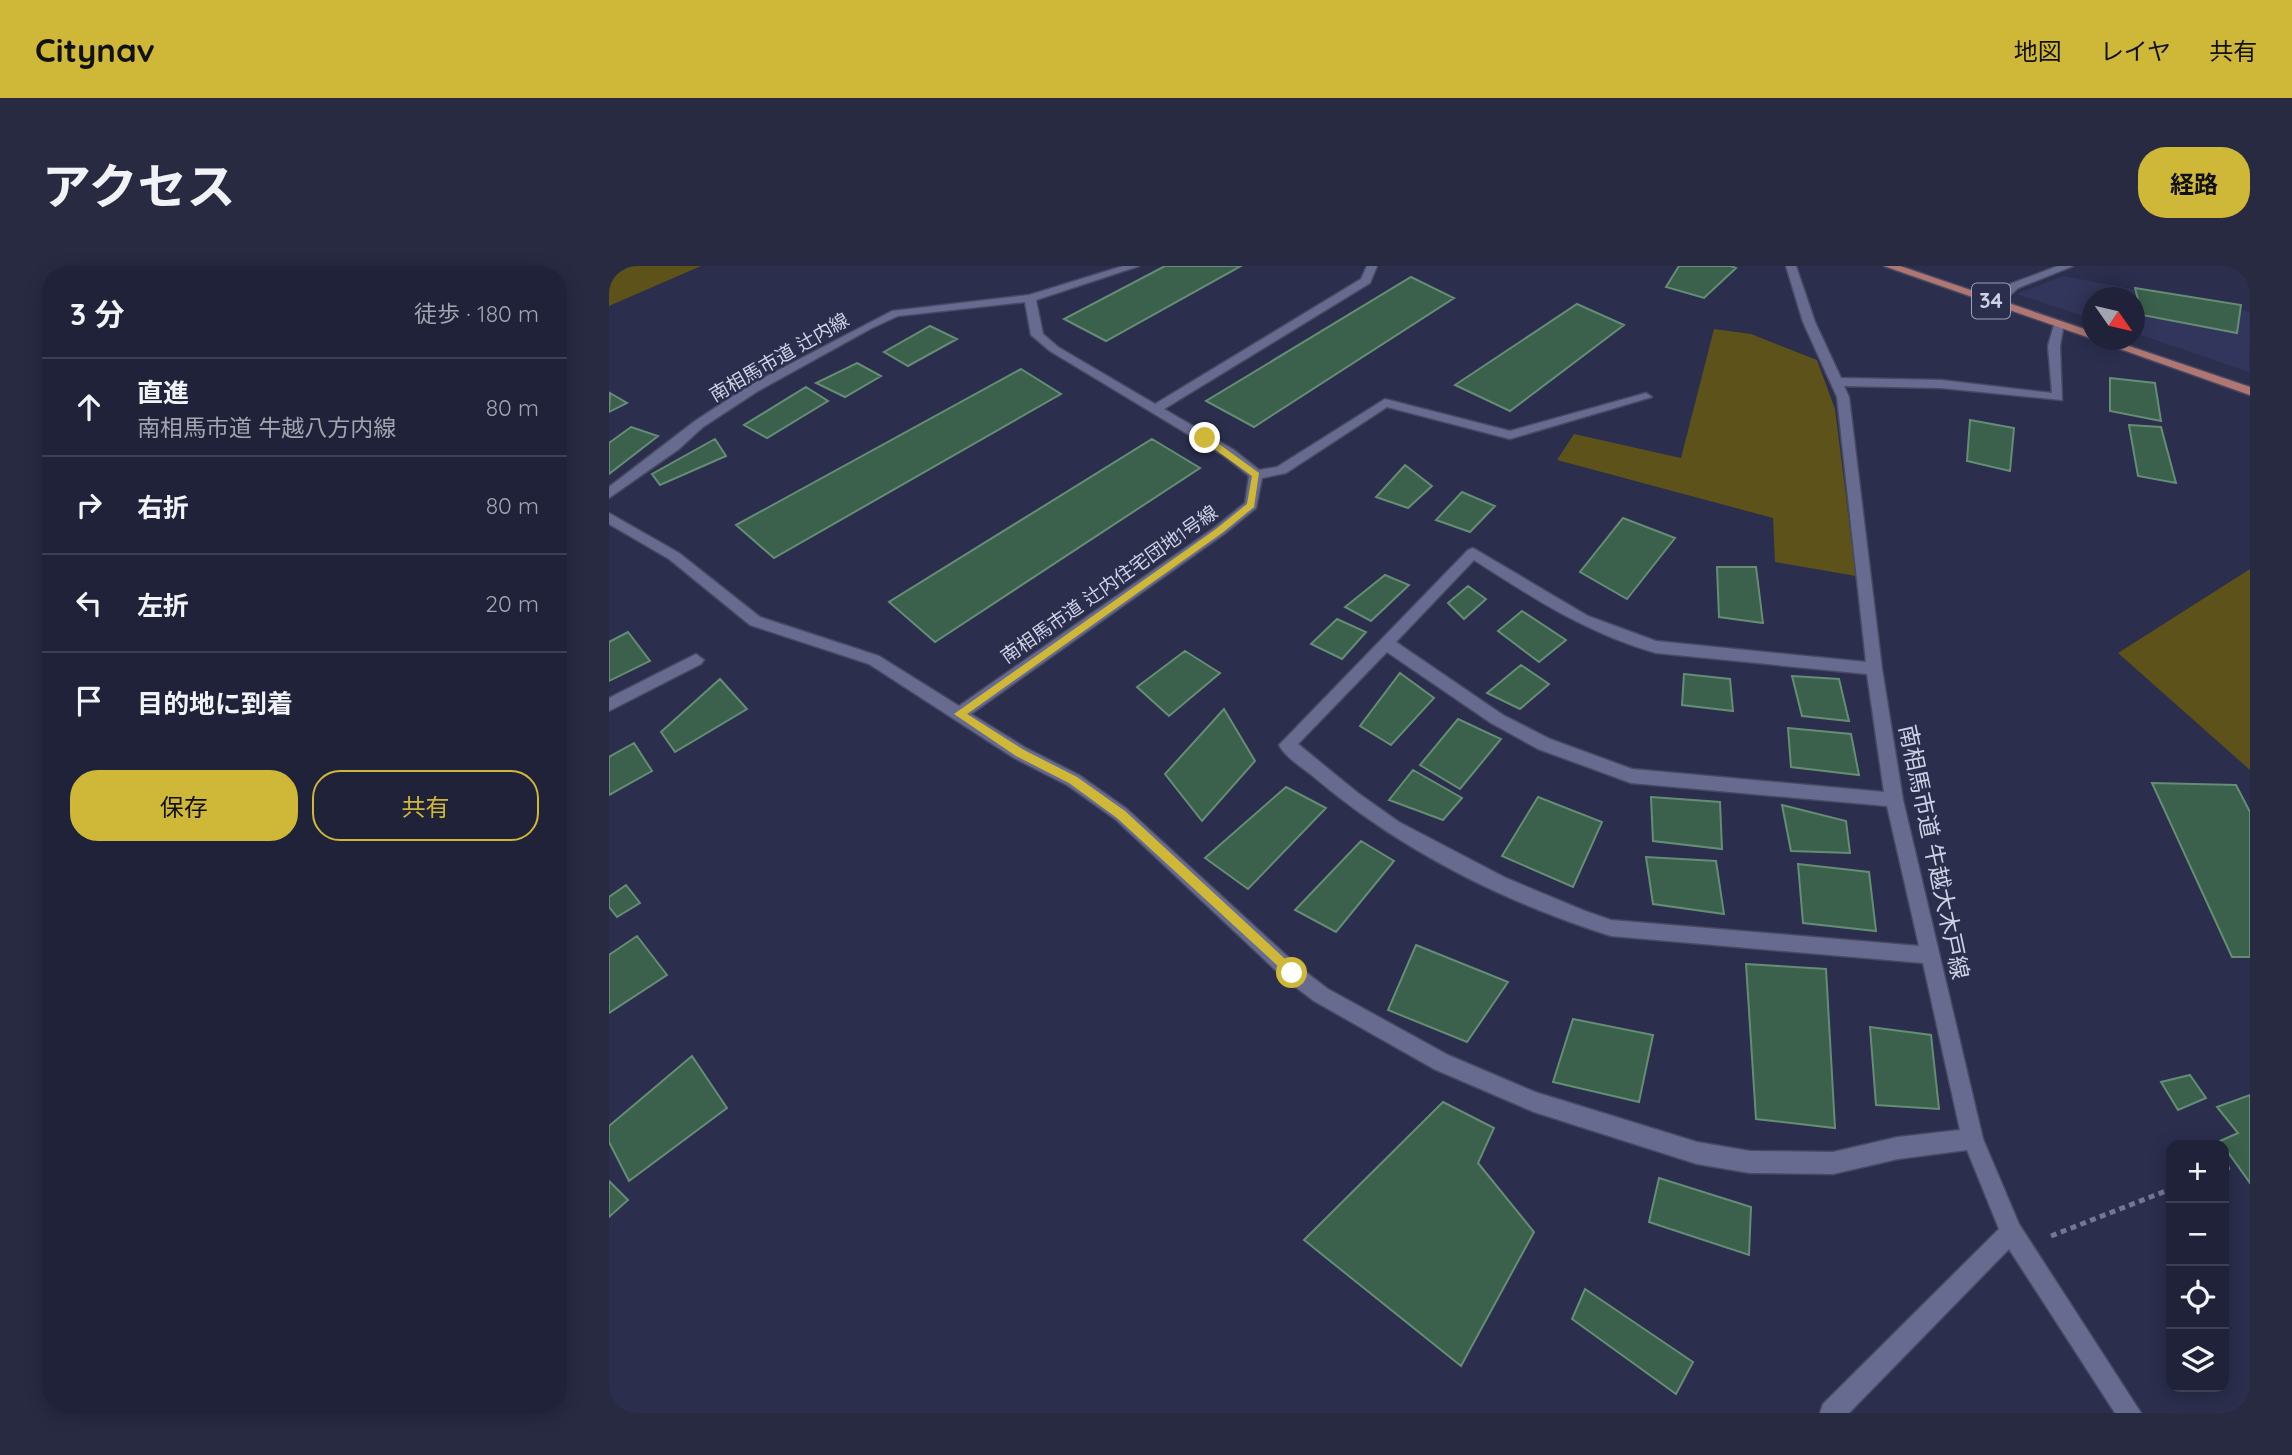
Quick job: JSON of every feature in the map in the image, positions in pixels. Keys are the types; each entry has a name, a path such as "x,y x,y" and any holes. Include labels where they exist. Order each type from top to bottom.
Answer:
{"main road":[{"name":"34","path":"1889,266 2082,333"},
{"path":"2130,350 2250,391"}],"street":[{"name":"南相馬市道 辻内線","path":"609,494 699,425 754,388 896,313 1030,298 1134,266"},
{"path":"1155,409 1366,281 1372,266"},
{"name":"南相馬市道 牛越大木戸線","path":"1791,266 1809,322 1843,397 1874,669 1894,800 1973,1139 2016,1240 2129,1413"},
{"path":"1996,303 2014,286 2068,266"},
{"path":"1030,298 1037,335 1054,349 1229,453 1256,475 1280,470 1385,403 1510,435 1646,397"},
{"path":"1835,382 1941,384 2058,397 2054,345 2060,325"},
{"name":"南相馬市道 辻内住宅団地1号線","path":"959,714 1238,517 1251,505 1256,475"},
{"path":"609,518 674,556 755,621 874,660 1020,753 1073,780 1121,814 1292,973 1321,995 1441,1062 1534,1102 1697,1153 1750,1162 1833,1163 1898,1148 1973,1139"},
{"path":"1874,669 1656,648 1620,639 1586,624 1473,553 1287,745 1391,826 1507,886 1586,920 1611,928 1928,955"},
{"path":"1385,643 1497,719 1544,744 1631,776 1894,800"},
{"path":"609,705 696,660"},
{"path":"1832,1413 2016,1240"}],"path":[{"path":"2016,1240 2166,1191"}],"shaded area":[{"path":"609,266 701,266 609,306"},
{"path":"2063,276 2120,287 2082,287 2082,316 2017,294"},
{"path":"2145,292 2250,312 2249,372 2145,336"},
{"path":"1714,329 1751,334 1817,360 1835,409 1856,576 1775,562 1773,518 1557,460 1574,434 1681,458"},
{"path":"2250,569 2250,770 2118,653"}],"building":[{"path":"1165,266 1241,266 1106,341 1064,319"},
{"path":"1679,266 1736,268 1704,298 1666,287"},
{"path":"1411,277 1454,298 1254,427 1206,401"},
{"path":"2145,290 2241,305 2237,333 2145,316"},
{"path":"1577,304 1624,325 1510,411 1455,385"},
{"path":"930,326 957,339 908,366 884,352"},
{"path":"857,363 881,376 845,397 816,383"},
{"path":"1021,369 1061,394 774,558 736,525"},
{"path":"2110,378 2155,383 2161,421 2110,411"},
{"path":"806,387 828,401 767,438 744,425"},
{"path":"610,393 627,403 609,412"},
{"path":"1970,420 2014,428 2010,471 1967,461"},
{"path":"2129,425 2161,427 2176,483 2138,476"},
{"path":"631,427 658,436 609,474 609,443"},
{"path":"715,439 726,456 660,485 652,474"},
{"path":"1152,439 1200,468 935,642 889,602"},
{"path":"1405,465 1432,486 1408,508 1376,497"},
{"path":"1462,492 1495,506 1470,532 1436,520"},
{"path":"1623,518 1675,538 1627,599 1580,572"},
{"path":"1717,567 1756,567 1763,623 1719,617"},
{"path":"1385,575 1409,585 1371,621 1345,607"},
{"path":"1468,586 1486,599 1464,619 1448,603"},
{"path":"1522,611 1566,640 1539,662 1498,631"},
{"path":"1337,619 1366,632 1342,659 1311,644"},
{"path":"628,632 650,661 609,681 609,642"},
{"path":"1185,651 1220,673 1169,716 1137,687"},
{"path":"1521,665 1549,684 1520,709 1487,693"},
{"path":"1400,673 1434,698 1391,745 1360,726"},
{"path":"1684,674 1730,679 1733,711 1682,705"},
{"path":"1792,676 1839,679 1849,721 1802,716"},
{"path":"720,679 747,709 675,752 661,732"},
{"path":"1224,709 1255,761 1202,821 1165,774"},
{"path":"1458,719 1501,739 1460,789 1420,765"},
{"path":"1788,728 1851,734 1859,775 1791,767"},
{"path":"634,743 652,771 609,795 609,757"},
{"path":"1413,770 1462,798 1443,820 1389,800"},
{"path":"2152,783 2236,785 2250,812 2250,957 2232,957"},
{"path":"1286,787 1326,808 1248,889 1205,858"},
{"path":"1538,797 1602,822 1573,887 1502,856"},
{"path":"1651,797 1720,802 1722,849 1653,841"},
{"path":"1782,805 1846,821 1850,853 1791,851"},
{"path":"1361,841 1394,861 1336,932 1295,910"},
{"path":"1646,857 1716,861 1724,914 1653,904"},
{"path":"1798,864 1869,872 1876,931 1803,923"},
{"path":"626,885 640,903 617,917 609,907 609,897"},
{"path":"637,936 667,975 609,1013 609,955"},
{"path":"1416,945 1508,982 1467,1042 1388,1010"},
{"path":"1746,964 1826,969 1835,1128 1756,1119"},
{"path":"1573,1019 1653,1035 1639,1102 1553,1082"},
{"path":"1870,1027 1931,1035 1939,1109 1876,1105"},
{"path":"692,1056 727,1108 629,1181 609,1142 609,1126"},
{"path":"2190,1075 2206,1098 2178,1110 2161,1082"},
{"path":"2250,1095 2250,1183 2229,1154 2229,1140 2222,1140 2238,1133 2217,1107"},
{"path":"1443,1102 1494,1128 1478,1163 1534,1232 1461,1366 1304,1240"},
{"path":"1659,1178 1751,1207 1749,1255 1649,1222"},
{"path":"609,1181 628,1200 609,1217"},
{"path":"1585,1289 1693,1362 1676,1394 1572,1319"}],"route":[{"path":"1205,438 1256,475 1251,505 1219,531 959,714 1020,753 1073,780 1121,814 1292,973"}]}
